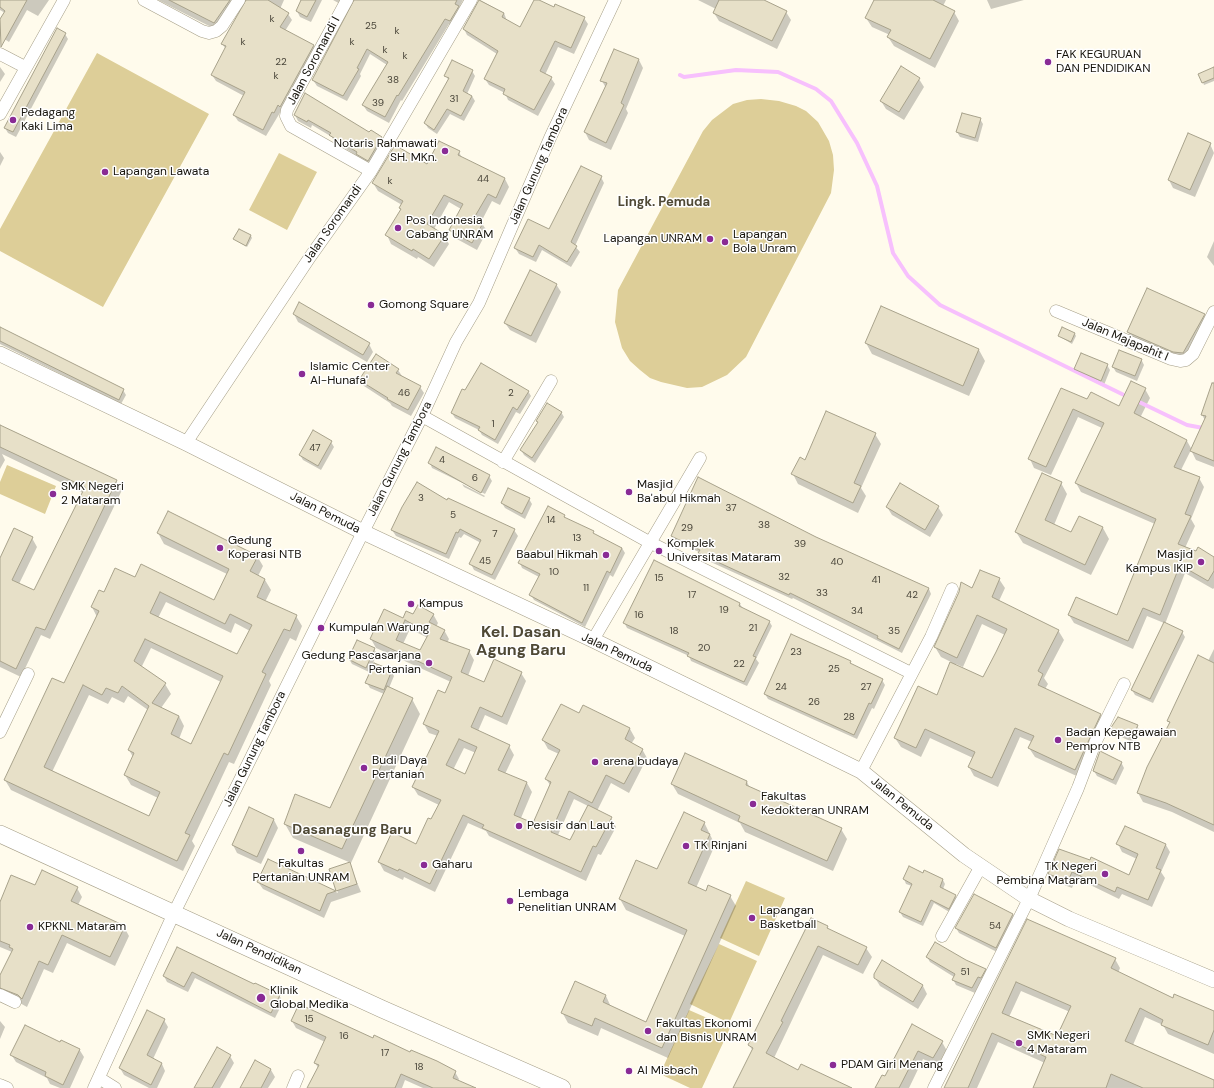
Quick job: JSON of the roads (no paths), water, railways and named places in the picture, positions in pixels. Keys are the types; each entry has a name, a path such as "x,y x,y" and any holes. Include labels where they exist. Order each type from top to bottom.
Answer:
{"main road":[{"name":"Jalan Pendidikan","path":"0,834 382,1009 562,1088"}],"street":[{"path":"0,114 25,67 64,0"},
{"path":"144,0 202,31 209,33 216,31 222,26 239,0"},
{"name":"Jalan Soromandi I","path":"347,0 287,110 286,116 291,126 371,171"},
{"name":"Jalan Soromandi","path":"186,443 310,257 371,171 471,0"},
{"name":"Jalan Gunung Tambora","path":"96,1083 174,913 422,416 460,334 479,303 550,138 613,5"},
{"path":"0,54 25,67"},
{"name":"Jalan Majapahit I","path":"1056,311 1171,359 1180,361 1186,360 1193,354 1210,329 1214,312"},
{"name":"Jalan Pemuda","path":"0,354 186,443 363,532 593,640 861,771 964,855 1029,899 1069,920 1214,980"},
{"path":"503,462 551,381"},
{"path":"422,416 649,542 911,673"},
{"path":"593,640 649,542 700,458"},
{"path":"861,771 931,637 952,589"},
{"path":"0,732 28,674"},
{"path":"934,1088 1029,899 1078,788 1095,743 1124,684"},
{"path":"942,936 981,866"},
{"path":"0,995 15,1002"},
{"path":"293,1088 298,1076"},
{"path":"96,1083 115,1088"},
{"path":"0,1085 6,1088"}],"waterway":[{"path":"680,75 684,77 736,70 778,72 816,89 831,101 857,143 877,186 893,253 908,276 940,305 1128,397"},
{"path":"1135,400 1187,425 1214,430"}],"place":[{"name":"FAK KEGURUAN DAN PENDIDIKAN","path":"1048,62"},
{"name":"Pedagang Kaki Lima","path":"13,120"},
{"name":"Notaris Rahmawati SH. MKn.","path":"445,151"},
{"name":"Lapangan Lawata","path":"105,172"},
{"name":"Pos Indonesia Cabang UNRAM","path":"398,228"},
{"name":"Lapangan UNRAM","path":"710,239"},
{"name":"Lapangan Bola Unram","path":"725,242"},
{"name":"Gomong Square","path":"371,305"},
{"name":"Islamic Center Al-Hunafa'","path":"302,374"},
{"name":"Masjid Ba'abul Hikmah","path":"629,492"},
{"name":"SMK Negeri 2 Mataram","path":"53,494"},
{"name":"Gedung Koperasi NTB","path":"220,548"},
{"name":"Komplek Universitas Mataram","path":"659,551"},
{"name":"Baabul Hikmah","path":"606,555"},
{"name":"Masjid Kampus IKIP","path":"1201,562"},
{"name":"Kampus","path":"411,604"},
{"name":"Kumpulan Warung","path":"321,628"},
{"name":"Gedung Pascasarjana Pertanian","path":"429,663"},
{"name":"Badan Kepegawaian Pemprov NTB","path":"1058,740"},
{"name":"arena budaya","path":"595,762"},
{"name":"Budi Daya Pertanian","path":"364,768"},
{"name":"Fakultas Kedokteran UNRAM","path":"753,804"},
{"name":"Pesisir dan Laut","path":"519,826"},
{"name":"TK Rinjani","path":"686,846"},
{"name":"Fakultas Pertanian UNRAM","path":"301,851"},
{"name":"Gaharu","path":"424,865"},
{"name":"TK Negeri Pembina Mataram","path":"1105,874"},
{"name":"Lembaga Penelitian UNRAM","path":"510,901"},
{"name":"Lapangan Basketball","path":"752,918"},
{"name":"KPKNL Mataram","path":"30,927"},
{"name":"Klinik Global Medika","path":"261,998"},
{"name":"Fakultas Ekonomi dan Bisnis UNRAM","path":"648,1031"},
{"name":"SMK Negeri 4 Mataram","path":"1019,1043"},
{"name":"PDAM Giri Menang","path":"833,1065"},
{"name":"Al Misbach","path":"629,1071"}],"district":[{"name":"Lingk. Pemuda","path":"664,203"},
{"name":"Kel. Dasan Agung Baru","path":"521,642"},
{"name":"Dasanagung Baru","path":"352,830"}]}
